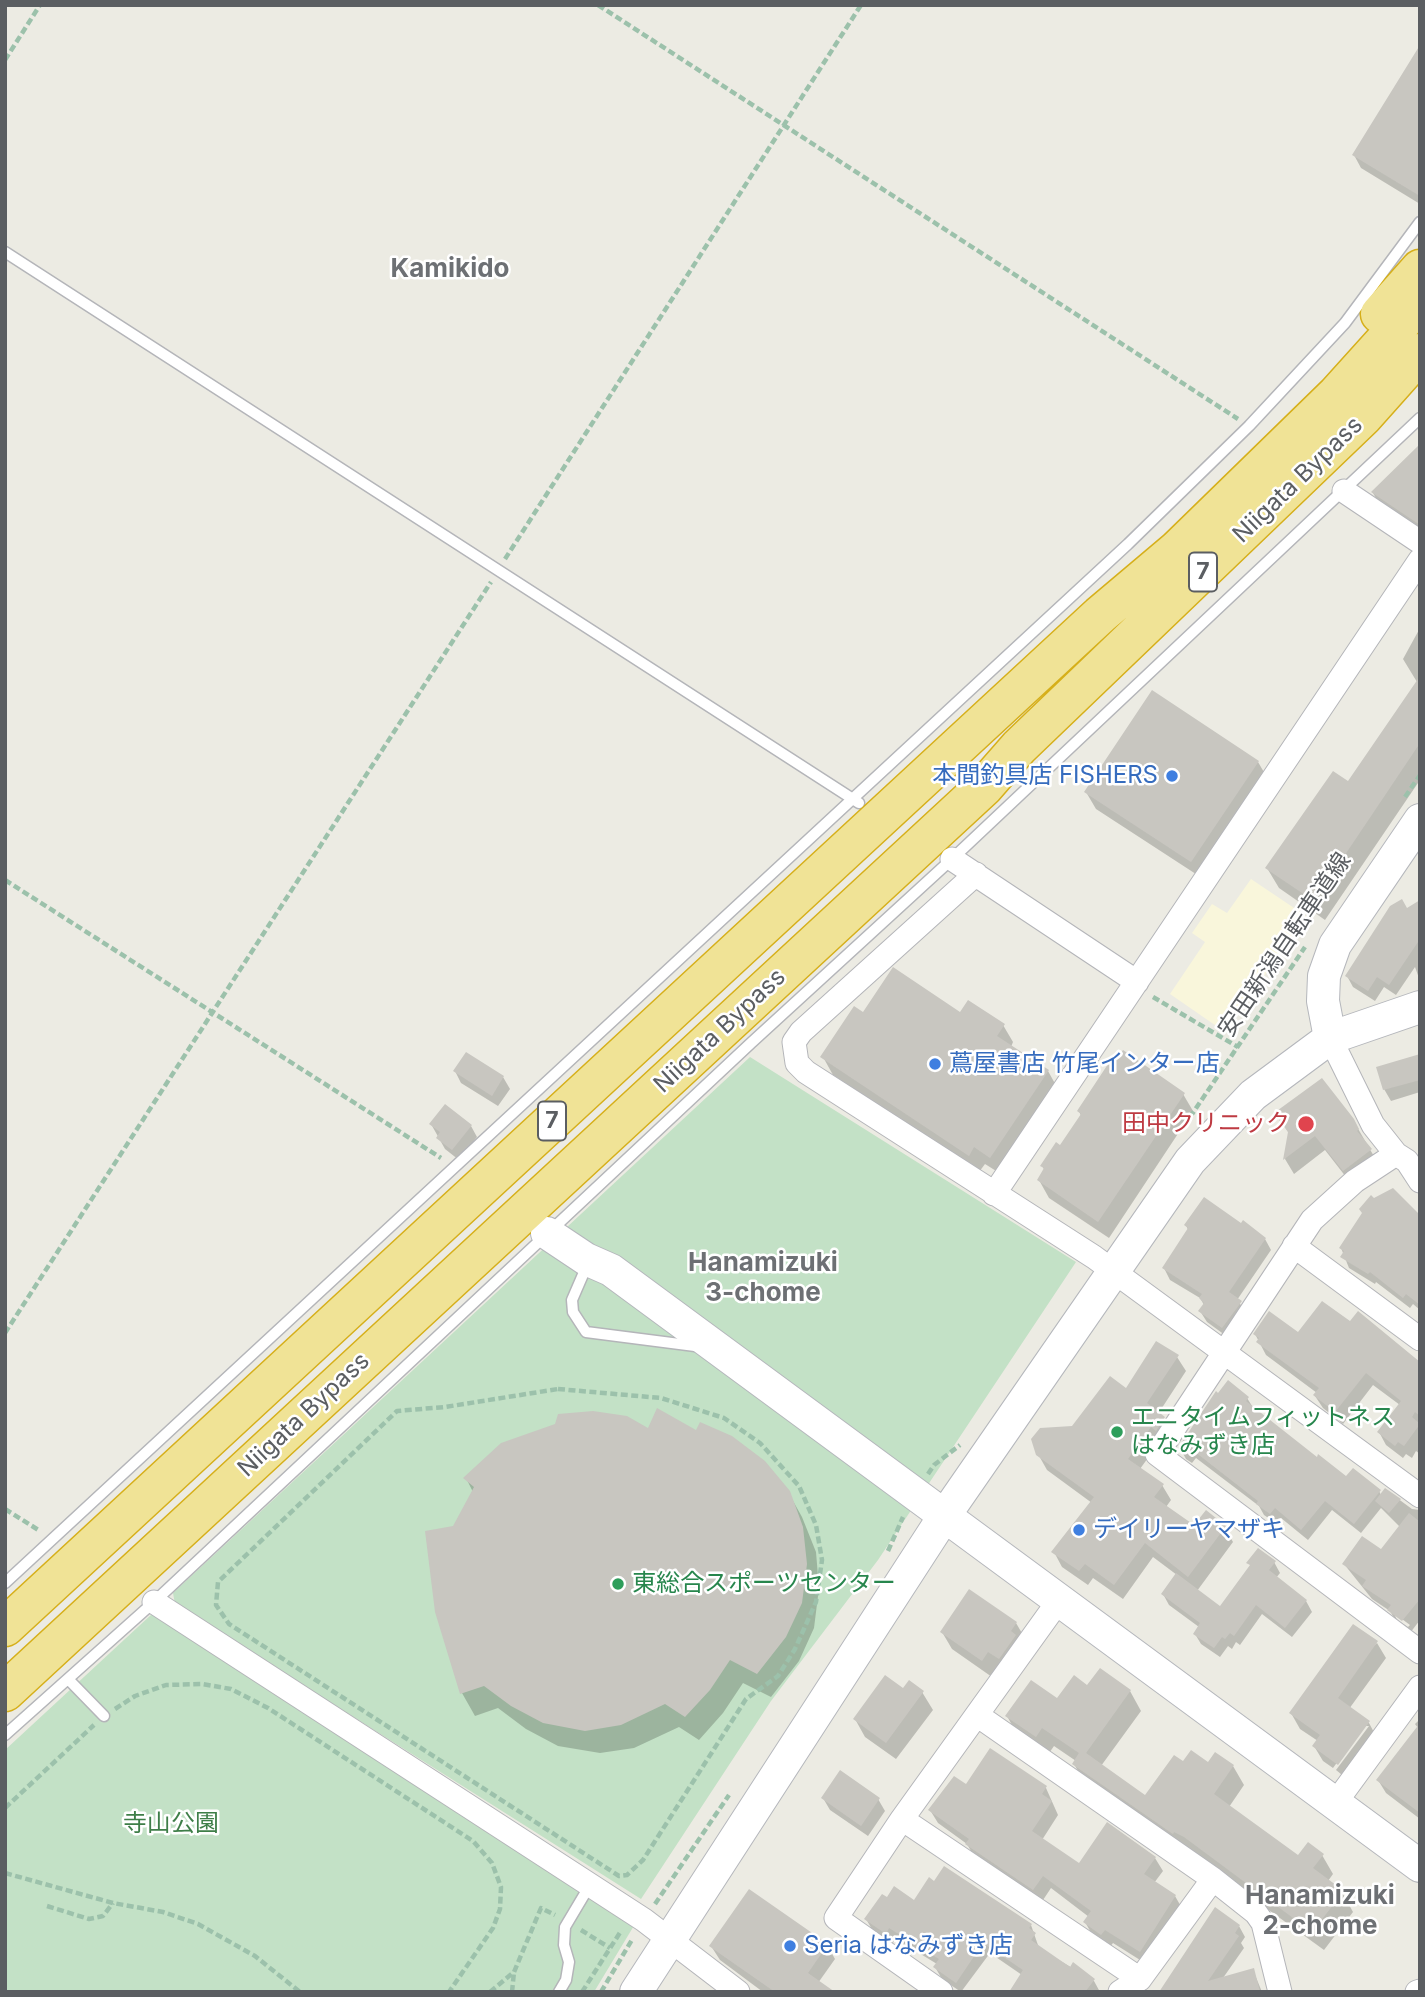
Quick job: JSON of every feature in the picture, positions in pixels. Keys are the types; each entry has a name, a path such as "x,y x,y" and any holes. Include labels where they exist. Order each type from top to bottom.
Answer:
{"highway":[{"path":"1100,615 1164,538 1316,388 1420,269"},
{"name":"Niigata Bypass","path":"5,1626 1100,615 1177,550 1337,394 1420,302"},
{"name":"Niigata Bypass","path":"5,1692 984,787 1018,747 1346,434 1420,354"},
{"path":"984,787 1031,759 1250,555 1369,440 1420,386"}],"street":[{"path":"1344,491 1420,542"},
{"path":"994,1194 1420,560"},
{"path":"1408,814 1335,945 1324,976 1323,1001 1330,1038 1373,1125 1408,1156 1420,1181"},
{"path":"948,856 1137,982"},
{"path":"976,874 801,1032 794,1042 794,1054 806,1072 1114,1271 1420,1496"},
{"path":"636,1992 946,1515 1190,1161 1221,1126 1284,1069 1330,1038 1420,1007"},
{"path":"1408,1156 1355,1181 1312,1220 1157,1454 1420,1652"},
{"path":"547,1233 589,1260 611,1270 1420,1866"},
{"path":"1294,1246 1420,1339"},
{"path":"941,1992 836,1918 902,1819 1059,1599"},
{"path":"154,1602 638,1917 738,1992"},
{"path":"1335,1802 1420,1687"},
{"path":"977,1714 1213,1879 1256,1913 1263,1923 1280,1992"},
{"path":"902,1819 1130,1986 1213,1879"}],"lane":[{"path":"5,1583 451,1169 855,801 1128,544 1249,426 1345,323 1420,222"},
{"path":"5,252 500,568 855,801"},
{"path":"5,1735 154,1602 948,856 1420,418"},
{"path":"589,1260 572,1300 573,1312 586,1332 606,1337 681,1343 725,1353"},
{"path":"68,1679 104,1716"},
{"path":"559,1992 566,1980 569,1962 564,1945 568,1922 590,1885"}],"path":[{"path":"5,60 40,5"},
{"path":"598,5 1249,426"},
{"path":"5,1333 861,5"},
{"path":"1408,814 1420,775"},
{"path":"5,880 443,1159 451,1169"},
{"name":"安田新潟自転車道線","path":"1178,1135 1306,945"},
{"path":"1137,982 1147,994 1238,1047"},
{"path":"558,1389 661,1398 724,1418 760,1443 799,1486 816,1525 822,1560 816,1602 802,1637 778,1676 746,1699 643,1860 627,1875 619,1876 229,1624 216,1605 218,1582 397,1411 445,1407 558,1389"},
{"path":"5,1509 52,1540"},
{"path":"5,1808 104,1716 135,1696 166,1685 202,1684 231,1689 268,1709 473,1842 492,1863 501,1887 500,1909 493,1928 449,1992"},
{"path":"5,1873 113,1903 163,1912 198,1924 255,1955 300,1992"},
{"path":"47,1906 89,1919 103,1916 113,1903"},
{"path":"512,1992 514,1972 541,1908 610,1948"},
{"path":"582,1992 610,1948 638,1917"},
{"path":"601,1992 638,1917"},
{"path":"490,1992 514,1972"}],"shaded area":[{"path":"1251,879 1306,916 1225,1032 1170,994 1205,942 1192,933 1212,904 1227,913"}],"green space":[{"path":"750,1057 1076,1262 878,1560 771,1701 641,1899 175,1604 173,1593"},
{"name":"寺山公園","path":"152,1614 635,1924 594,1992 5,1992 5,1750"}],"building":[{"path":"1420,45 1420,196 1352,155"},
{"path":"1420,444 1420,525 1371,492"},
{"path":"1420,676 1420,743 1314,901 1265,868 1333,771 1348,781"},
{"name":"本間釣具店 FISHERS","path":"1152,690 1259,761 1191,862 1084,792"},
{"path":"1402,899 1407,908 1420,900 1420,939 1389,985 1377,977 1368,991 1345,976 1390,906"},
{"name":"蔦屋書店 竹尾インター店","path":"893,967 960,1012 968,1000 1005,1024 997,1036 1049,1070 990,1158 974,1147 969,1156 820,1057 854,1006 863,1012"},
{"path":"1123,1050 1185,1093 1098,1222 1037,1180 1044,1168 1040,1166 1056,1142 1060,1145 1081,1114 1077,1111 1112,1058 1116,1060"},
{"path":"466,1052 504,1076 492,1096 453,1071"},
{"path":"1420,1054 1420,1080 1383,1090 1376,1067"},
{"path":"1322,1078 1354,1119 1359,1129 1357,1131 1372,1149 1343,1171 1315,1136 1283,1160 1288,1132 1274,1113"},
{"path":"445,1104 472,1125 452,1150 436,1138 440,1132 429,1124"},
{"path":"1393,1188 1420,1215 1420,1305 1406,1294 1403,1298 1370,1272 1368,1274 1340,1257 1344,1251 1339,1248 1362,1213 1359,1209 1371,1195 1374,1198"},
{"path":"1204,1197 1241,1223 1243,1220 1266,1238 1229,1292 1242,1301 1222,1328 1198,1311 1204,1303 1199,1298 1202,1294 1162,1268 1188,1228 1184,1225"},
{"path":"1322,1301 1350,1321 1358,1311 1420,1362 1420,1416 1415,1412 1412,1417 1420,1424 1404,1446 1398,1442 1395,1446 1377,1432 1401,1401 1366,1373 1335,1412 1313,1395 1319,1388 1256,1342 1259,1338 1253,1334 1269,1311 1298,1332"},
{"path":"1156,1341 1179,1355 1147,1403 1165,1417 1156,1431 1151,1427 1128,1459 1164,1484 1154,1497 1194,1525 1206,1510 1226,1526 1188,1577 1145,1543 1114,1585 1085,1564 1079,1571 1051,1552 1094,1497 1036,1455 1031,1439 1040,1428 1072,1426 1110,1376 1126,1388"},
{"path":"1228,1380 1249,1397 1246,1401 1317,1457 1318,1454 1346,1476 1353,1468 1381,1490 1354,1524 1325,1501 1301,1530 1275,1508 1270,1514 1256,1504 1258,1501 1190,1448 1185,1454 1178,1448 1216,1391 1218,1393"},
{"name":"東総合スポーツセンター","path":"657,1408 696,1430 700,1422 732,1436 765,1461 790,1491 803,1527 807,1564 802,1603 786,1637 757,1674 730,1660 710,1690 685,1717 665,1704 621,1725 585,1731 543,1723 511,1706 484,1686 460,1694 435,1612 425,1531 453,1526 474,1487 463,1478 501,1443 555,1424 558,1414 593,1411 627,1416 648,1428"},
{"path":"1385,1488 1401,1499 1389,1513 1375,1501"},
{"path":"1409,1513 1420,1522 1420,1599 1402,1621 1387,1610 1391,1605 1362,1586 1366,1580 1342,1564 1362,1536 1381,1549"},
{"path":"1258,1548 1276,1561 1269,1570 1307,1600 1285,1628 1256,1605 1234,1636 1230,1633 1225,1639 1222,1637 1214,1648 1193,1634 1200,1623 1161,1594 1176,1573 1220,1606 1250,1565 1246,1563"},
{"path":"969,1589 1017,1622 1011,1631 1016,1635 999,1659 988,1652 982,1661 940,1632"},
{"path":"1353,1624 1378,1641 1338,1698 1370,1721 1338,1765 1312,1746 1320,1735 1289,1713"},
{"path":"1100,1668 1131,1690 1086,1753 1145,1795 1174,1755 1183,1761 1191,1750 1208,1762 1215,1752 1234,1765 1214,1794 1298,1855 1308,1842 1324,1854 1313,1868 1344,1891 1312,1932 1184,1837 1174,1832 1173,1834 1072,1764 1079,1753 1042,1728 1036,1737 1005,1716 1031,1680 1057,1698 1074,1675 1087,1685"},
{"path":"885,1675 903,1688 909,1680 924,1691 886,1743 853,1719"},
{"path":"1420,1723 1420,1813 1376,1780"},
{"path":"990,1748 1047,1786 1042,1794 1052,1801 1032,1831 1079,1863 1107,1822 1156,1857 1144,1874 1176,1895 1140,1952 1105,1930 1101,1935 1083,1922 1091,1911 1043,1876 1033,1890 965,1844 969,1839 928,1810 954,1776 966,1784"},
{"path":"840,1770 880,1798 861,1826 821,1798"},
{"path":"944,1866 1032,1924 1029,1928 1036,1933 1031,1940 1070,1967 1073,1962 1095,1979 1085,1992 1009,1992 1023,1970 983,1943 956,1983 933,1967 939,1959 889,1928 886,1934 864,1919 882,1894 887,1897 894,1886 914,1900 929,1877 934,1881"},
{"path":"749,1889 828,1944 808,1973 835,1992 775,1992 709,1946"},
{"path":"1215,1907 1240,1925 1235,1933 1239,1936 1208,1981 1254,1968 1260,1992 1159,1992"}],"place":[{"name":"本間釣具店 FISHERS","path":"1172,776"},
{"name":"蔦屋書店 竹尾インター店","path":"935,1064"},
{"name":"田中クリニック","path":"1306,1124"},
{"name":"エニタイムフィットネス はなみずき店","path":"1117,1432"},
{"name":"デイリーヤマザキ","path":"1079,1530"},
{"name":"東総合スポーツセンター","path":"618,1584"},
{"name":"Seria はなみずき店","path":"790,1946"}],"district":[{"name":"Kamikido","path":"450,269"},
{"name":"Hanamizuki 3-chome","path":"763,1278"},
{"name":"Hanamizuki 2-chome","path":"1320,1910"}]}
